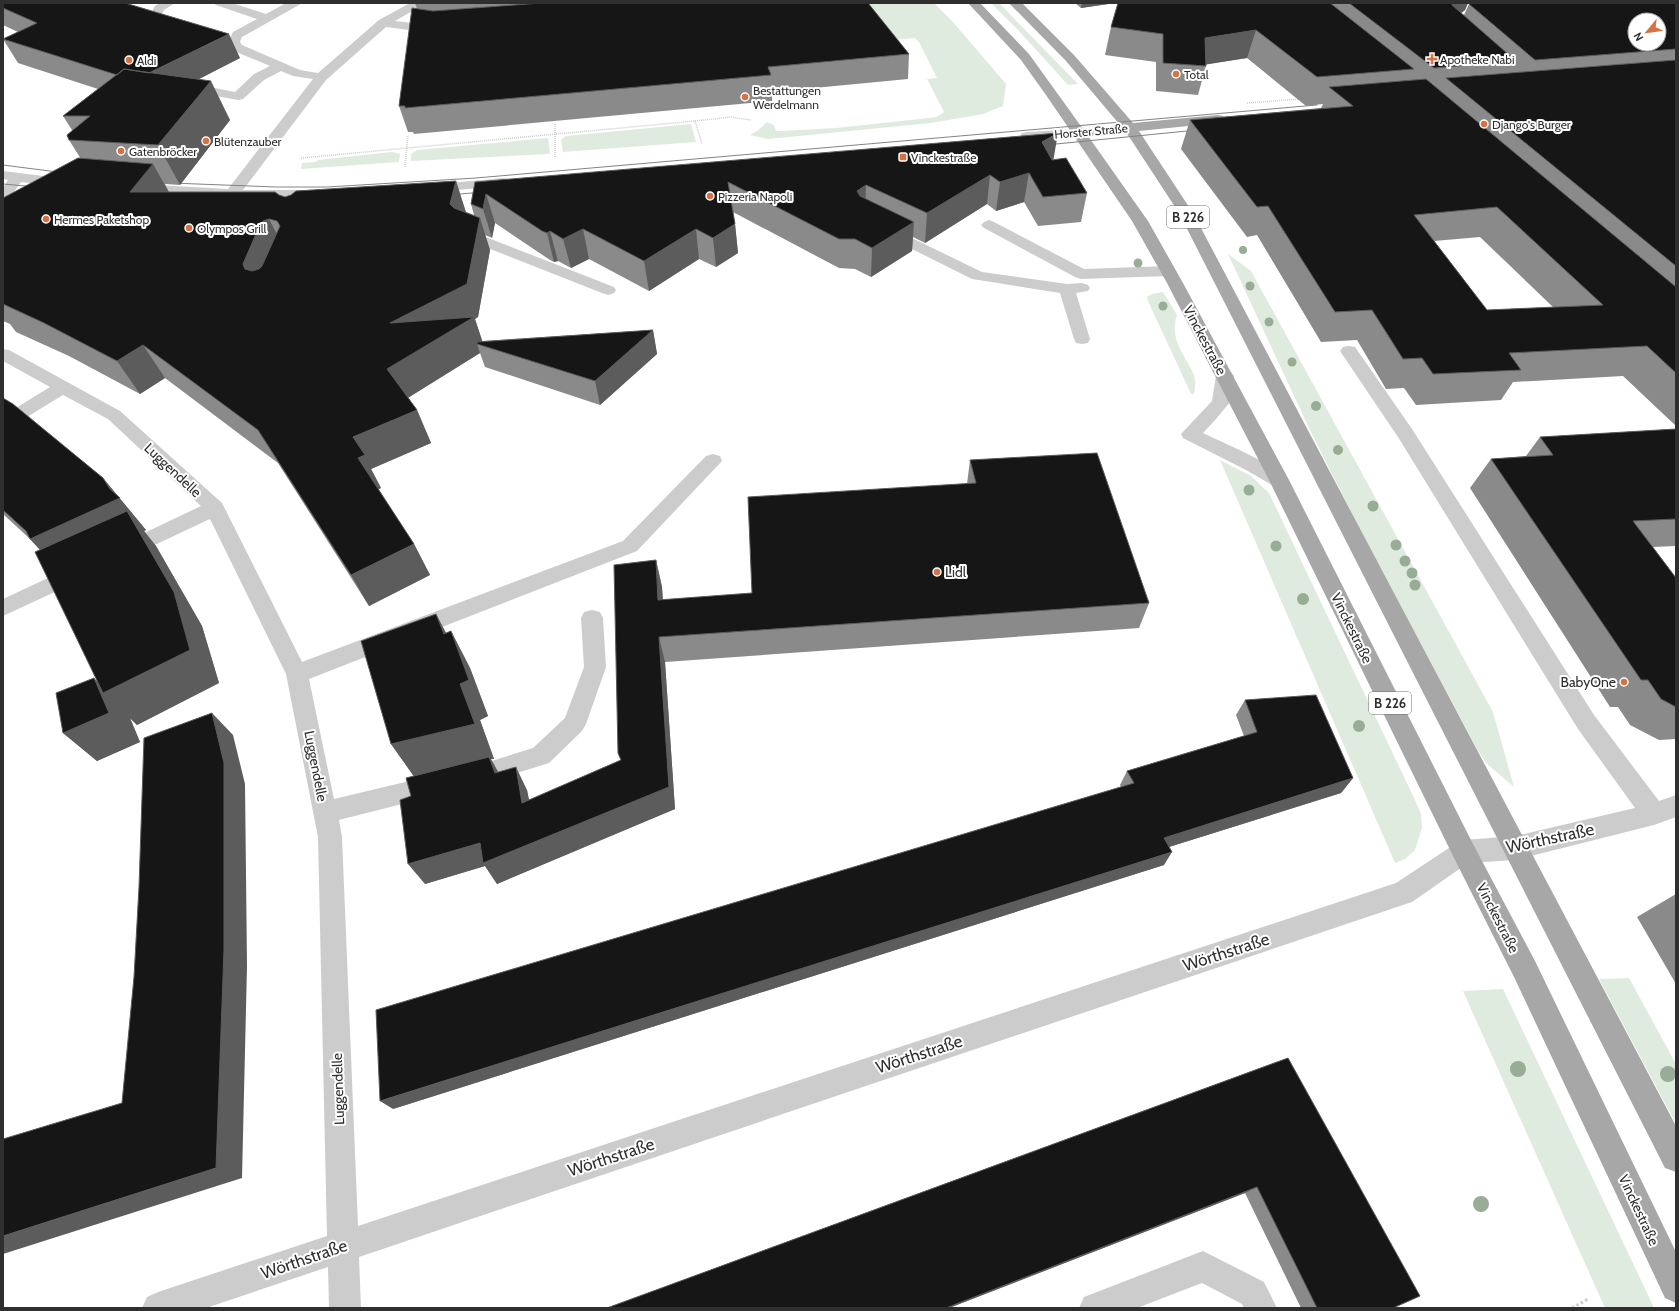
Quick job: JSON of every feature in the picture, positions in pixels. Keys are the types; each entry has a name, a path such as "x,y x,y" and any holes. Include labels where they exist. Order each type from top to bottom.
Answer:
{"main road":[{"name":"Vinckestraße","path":"974,3 1025,58 1140,221 1172,277 1279,480 1464,852 1525,970 1676,1287"},
{"name":"B 226","path":"1015,3 1070,58 1130,128 1186,213 1676,1157"},
{"name":"Horster Straße","path":"1079,133 1234,118"}],"street":[{"path":"169,3 159,8 156,15 166,22 195,32"},
{"path":"220,3 266,18"},
{"path":"238,48 234,42 237,35 295,3"},
{"path":"232,194 321,78 383,23 419,3"},
{"path":"383,23 448,30"},
{"path":"223,42 297,73 321,78"},
{"path":"204,90 238,96 259,77 280,66"},
{"name":"Horster Straße","path":"1013,138 1079,133"},
{"path":"10,176 81,184"},
{"path":"3,197 14,185 10,176"},
{"path":"414,190 475,197 521,181"},
{"path":"121,187 311,201 334,194"},
{"path":"475,197 470,236 608,290"},
{"path":"873,224 978,276 1067,289 1172,277"},
{"path":"989,225 1081,274 1172,277"},
{"path":"1067,289 1082,339"},
{"path":"1349,351 1405,433 1586,722 1665,810"},
{"name":"Luggendelle","path":"3,354 114,415 214,508 297,674 330,837 345,1308"},
{"path":"1225,376 1221,402 1190,434 1253,464 1279,480"},
{"path":"3,424 63,387"},
{"path":"297,674 630,546 713,462"},
{"path":"3,608 214,508"},
{"path":"325,812 477,775 542,756 574,724 595,667 592,618"},
{"name":"Wörthstraße","path":"158,1308 1402,893 1464,852 1515,848 1665,810"},
{"path":"1095,1308 1203,1267 1253,1293 1261,1308"}],"path":[{"path":"1246,103 1304,98"},
{"path":"295,158 407,149 731,117 751,120"},
{"path":"695,121 702,144"},
{"path":"555,124 555,158"},
{"path":"405,168 408,135"},
{"path":"1572,1308 1588,1299"}],"shaded area":[{"path":"859,3 934,3 953,22 1006,84 1003,106 983,114 931,123 768,139 750,135 767,122 774,125 776,131 836,128 936,117 944,112 927,79 937,78 919,42 915,38 893,40"},
{"path":"991,3 999,3 1078,84 1068,85 1019,31"},
{"path":"691,124 696,142 563,152 561,140 566,136"},
{"path":"548,138 550,154 411,161 411,154 417,150"},
{"path":"392,152 400,154 399,162 301,169 302,163 315,162 318,160"},
{"path":"1228,254 1251,271 1493,712 1514,787 1486,763 1477,749 1354,518 1310,430"},
{"path":"1163,292 1177,315 1175,324 1176,340 1194,375 1194,394 1191,394 1148,301 1147,297 1152,294"},
{"path":"1220,460 1251,476 1269,493 1415,800 1421,814 1422,828 1415,850 1405,859 1395,863"},
{"path":"1629,978 1676,1064 1676,1124 1599,979"},
{"path":"1503,989 1654,1308 1605,1308 1463,991"}],"building":[{"path":"3,3 125,3 229,34 149,73 124,69 117,75 3,39 37,23 3,8"},
{"path":"541,3 868,3 909,54 768,67 771,75 405,108 405,106 399,106 412,8 433,11"},
{"path":"1118,3 1330,3 1414,69 1317,77 1256,30 1205,38 1206,66 1163,63 1163,34 1111,27"},
{"path":"1349,3 1452,3 1452,5 1516,61 1434,68"},
{"path":"1676,3 1676,49 1667,50 1667,12 1627,12 1627,52 1638,52 1535,60 1469,4"},
{"path":"1676,60 1676,266 1446,78"},
{"path":"124,69 211,81 158,145 69,140 67,135 90,116 63,116"},
{"path":"1426,79 1676,287 1676,373 1647,346 1509,353 1521,370 1433,374 1422,358 1403,359 1372,310 1335,312 1268,206 1257,207 1190,120 1353,106 1329,87","holes":["1497,207 1603,305 1487,310 1414,215"]},
{"path":"1058,133 1042,142 1052,160 1066,158 1087,193 1043,197 1029,173 1000,182 990,175 927,213 866,185 857,191 860,196 914,222 872,248 855,239 839,239 728,182 735,224 713,238 696,229 644,261 583,229 563,239 550,231 547,233 542,231 486,194 483,209 471,204 475,182"},
{"path":"78,158 153,164 130,192 275,192 285,197 296,191 456,181 450,204 454,208 480,218 467,284 390,323 474,317 387,369 417,410 353,437 365,455 358,458 414,544 351,575 258,430 143,345 117,361 44,323 3,304 3,198","holes":["269,219 277,221 280,226 262,266 259,269 252,271 245,269 243,264 260,225 263,221"]},
{"path":"653,330 595,381 477,344 477,342"},
{"path":"3,398 13,404 103,478 110,489 120,498 30,539 26,531 3,510"},
{"path":"1676,429 1676,519 1633,521 1676,578 1676,707 1661,699 1648,680 1641,680 1491,459 1553,455 1540,437"},
{"path":"1097,453 1149,603 659,637 669,787 483,863 480,843 408,864 400,800 411,796 406,778 489,757 495,773 516,767 522,803 621,760 618,753 614,565 656,560 658,600 752,593 748,497 976,483 970,460"},
{"path":"127,511 174,592 190,650 103,693 35,552"},
{"path":"436,614 444,634 451,631 469,680 460,684 475,724 391,744 361,641"},
{"path":"94,678 109,713 63,733 56,693"},
{"path":"1316,695 1353,778 1164,838 1172,852 380,1101 376,1010 1134,783 1127,771 1257,732 1245,700"},
{"path":"212,713 224,763 224,950 216,1168 3,1236 3,1139 122,1103 134,977 139,887 144,738"},
{"path":"1288,1058 1420,1296 1393,1308 1317,1308 1257,1187 946,1308 607,1308"}],"tram line":[{"path":"171,183 276,187 327,187 476,178 1317,105"},
{"path":"1046,145 1197,130"},
{"path":"3,165 65,173"},
{"path":"3,184 37,187"},
{"path":"448,195 484,192"}],"place":[{"name":"Apotheke Nabi","path":"1432,59"},
{"name":"Aldi","path":"129,60"},
{"name":"Total","path":"1176,74"},
{"name":"Bestattungen Werdelmann","path":"745,97"},
{"name":"Django's Burger","path":"1484,124"},
{"name":"Blütenzauber","path":"206,141"},
{"name":"Gatenbröcker","path":"121,151"},
{"name":"Vinckestraße","path":"903,157"},
{"name":"Pizzeria Napoli","path":"710,196"},
{"name":"Hermes Paketshop","path":"46,219"},
{"name":"Olympos Grill","path":"189,228"},
{"name":"Lidl","path":"937,572"},
{"name":"BabyOne","path":"1624,682"}]}
